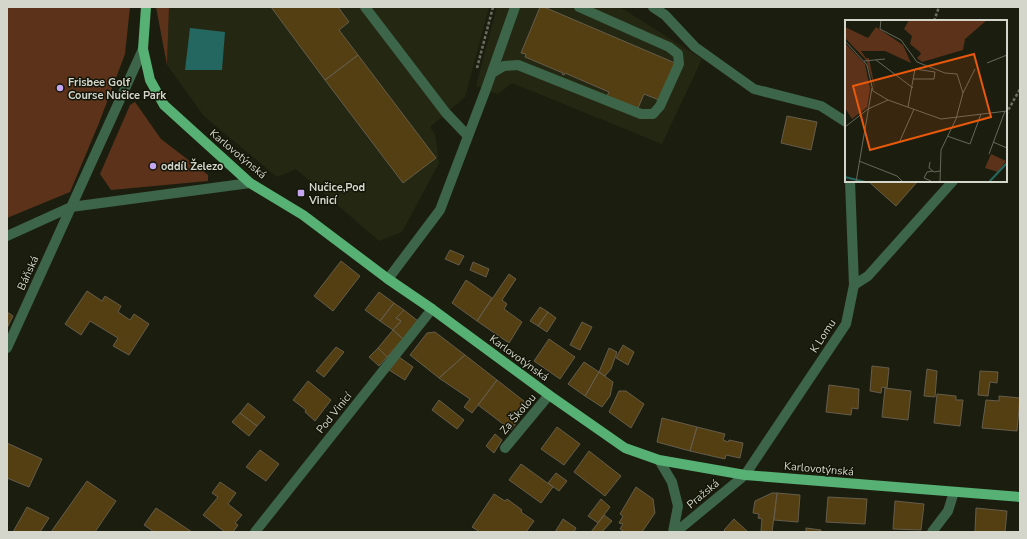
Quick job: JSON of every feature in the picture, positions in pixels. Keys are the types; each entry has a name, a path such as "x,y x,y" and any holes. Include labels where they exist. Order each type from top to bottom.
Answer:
{"main road":[{"name":"Karlovotýnská","path":"146,7 144,50 150,80 164,105 250,183 303,215 388,279 625,448 659,460 745,475 1020,497"}],"street":[{"path":"365,7 446,113 468,136"},
{"path":"388,279 440,210 492,74 515,7"},
{"path":"492,74 504,66 518,65 641,114 653,114 660,106 679,64 678,54 669,47 579,7"},
{"path":"653,7 665,15 695,47 754,90 821,106 845,121"},
{"name":"Báňská","path":"7,348 144,50"},
{"name":"K Lomu","path":"745,475 846,324 854,285 850,182"},
{"path":"854,285 868,276 952,182"},
{"path":"7,236 71,207 250,183"},
{"name":"Pod Vinicí","path":"255,532 432,310"},
{"name":"Za Školou","path":"505,448 549,395"},
{"name":"Pražská","path":"659,460 672,482 678,506 674,532"},
{"name":"Pražská","path":"674,532 745,475"},
{"path":"932,532 948,511 954,492"}],"path":[{"path":"934,20 939,7"},
{"path":"1007,112 1020,89"}],"shaded area":[{"name":"Frisbee Golf Course Nučice Park","path":"7,7 130,7 125,54 99,123 70,192 7,218"},
{"path":"156,7 169,7 167,65"},
{"path":"169,7 489,7 465,97 430,127 435,134 439,163 402,232 379,241 296,169 277,177 204,116 167,65"},
{"path":"497,7 620,7 702,59 662,144 512,83 498,94 476,86"},
{"path":"135,102 161,139 208,175 208,181 111,190 100,174 130,105"}],"water":[{"path":"190,28 225,32 222,70 185,70"}],"building":[{"path":"271,7 338,7 349,22 339,30 358,55 325,80"},
{"path":"540,7 544,7 675,63 659,100 644,94 638,108 607,96 609,92 565,73 564,75 562,74 563,73 525,57 526,54 521,53"},
{"path":"358,55 436,158 403,183 325,80"},
{"path":"787,116 817,122 811,150 781,143"},
{"path":"869,182 917,182 896,206"},
{"path":"450,250 464,256 459,265 445,259"},
{"path":"341,261 360,276 333,311 314,296"},
{"path":"473,262 489,269 486,277 470,270"},
{"path":"509,274 516,279 502,300 507,304 504,309 522,322 509,343 477,321"},
{"path":"466,280 492,298 477,321 452,303"},
{"path":"87,291 102,301 105,296 121,306 118,312 130,320 134,314 149,324 129,355 113,346 118,338 90,321 81,335 65,324"},
{"path":"379,292 394,303 380,321 365,310"},
{"path":"394,303 404,310 396,318 401,321 393,330 380,321"},
{"path":"540,307 548,312 538,326 530,321"},
{"path":"404,310 418,321 403,339 393,330 401,321 396,318"},
{"path":"7,312 13,316 7,328"},
{"path":"548,312 556,318 547,332 538,326"},
{"path":"582,322 592,327 580,350 570,345"},
{"path":"393,330 403,339 387,357 378,348"},
{"path":"435,332 465,355 439,378 410,355 427,333"},
{"path":"549,339 575,357 560,379 534,361"},
{"path":"623,345 634,352 628,365 616,358"},
{"path":"336,347 344,352 324,377 316,371"},
{"path":"378,348 387,357 379,366 369,357"},
{"path":"609,348 617,352 611,369 605,376 599,372"},
{"path":"465,355 497,380 472,413 464,407 470,399 439,378"},
{"path":"399,357 413,367 405,380 389,370"},
{"path":"584,362 599,372 585,396 568,384"},
{"path":"872,366 889,368 887,388 882,387 881,393 870,391"},
{"path":"927,369 937,371 935,397 924,396"},
{"path":"980,371 998,372 997,383 990,382 988,396 978,395"},
{"path":"599,372 613,382 610,396 602,407 585,396"},
{"path":"497,380 529,405 511,430 478,405"},
{"path":"308,381 331,400 315,421 305,412 306,410 293,400"},
{"path":"829,385 859,389 858,409 852,408 851,415 826,412"},
{"path":"885,388 911,391 908,420 882,417"},
{"path":"619,391 626,391 644,404 631,428 609,412"},
{"path":"937,394 956,396 956,400 963,400 960,426 934,423"},
{"path":"999,396 1020,398 1017,431 982,428 986,400 999,401"},
{"path":"439,400 464,420 457,429 432,410"},
{"path":"248,403 265,417 257,426 240,413"},
{"path":"240,413 257,426 249,436 232,422"},
{"path":"662,418 697,427 690,451 657,442"},
{"path":"557,427 580,444 564,465 541,449"},
{"path":"697,427 725,434 723,440 728,442 729,440 743,443 740,458 726,455 725,459 690,451"},
{"path":"495,434 502,440 494,453 486,446"},
{"path":"7,443 42,459 29,487 7,478"},
{"path":"260,450 279,464 266,481 246,467"},
{"path":"589,451 621,476 605,496 574,472"},
{"path":"521,464 553,487 541,503 509,480"},
{"path":"556,473 567,481 559,491 548,483"},
{"path":"87,481 116,501 95,532 51,532"},
{"path":"220,482 236,493 228,504 242,515 235,523 238,525 233,532 225,532 203,515 218,497 212,493"},
{"path":"636,487 653,499 655,513 642,532 625,532 620,529 623,524 619,523 623,516 620,514"},
{"path":"772,493 777,493 772,532 761,531 762,519 758,518 759,514 753,513 755,501"},
{"path":"777,493 800,495 798,522 774,520"},
{"path":"494,494 505,501 507,499 522,510 521,512 534,521 526,532 480,532 472,527"},
{"path":"828,497 867,499 865,524 826,522"},
{"path":"601,499 610,507 598,523 588,516"},
{"path":"895,501 924,504 921,530 893,529"},
{"path":"27,507 49,518 40,532 13,532"},
{"path":"156,508 192,532 154,532 144,525"},
{"path":"976,508 1007,511 1005,532 975,532"},
{"path":"604,515 612,521 602,532 591,532"},
{"path":"563,519 576,528 574,532 555,532"},
{"path":"734,519 748,532 726,532 724,530"},
{"path":"806,528 821,530 821,532 806,532"}],"place":[{"name":"Frisbee Golf Course Nučice Park","path":"60,88"},
{"name":"oddíl Železo","path":"153,166"},
{"name":"Nučice,Pod Vinicí","path":"301,193"}]}
